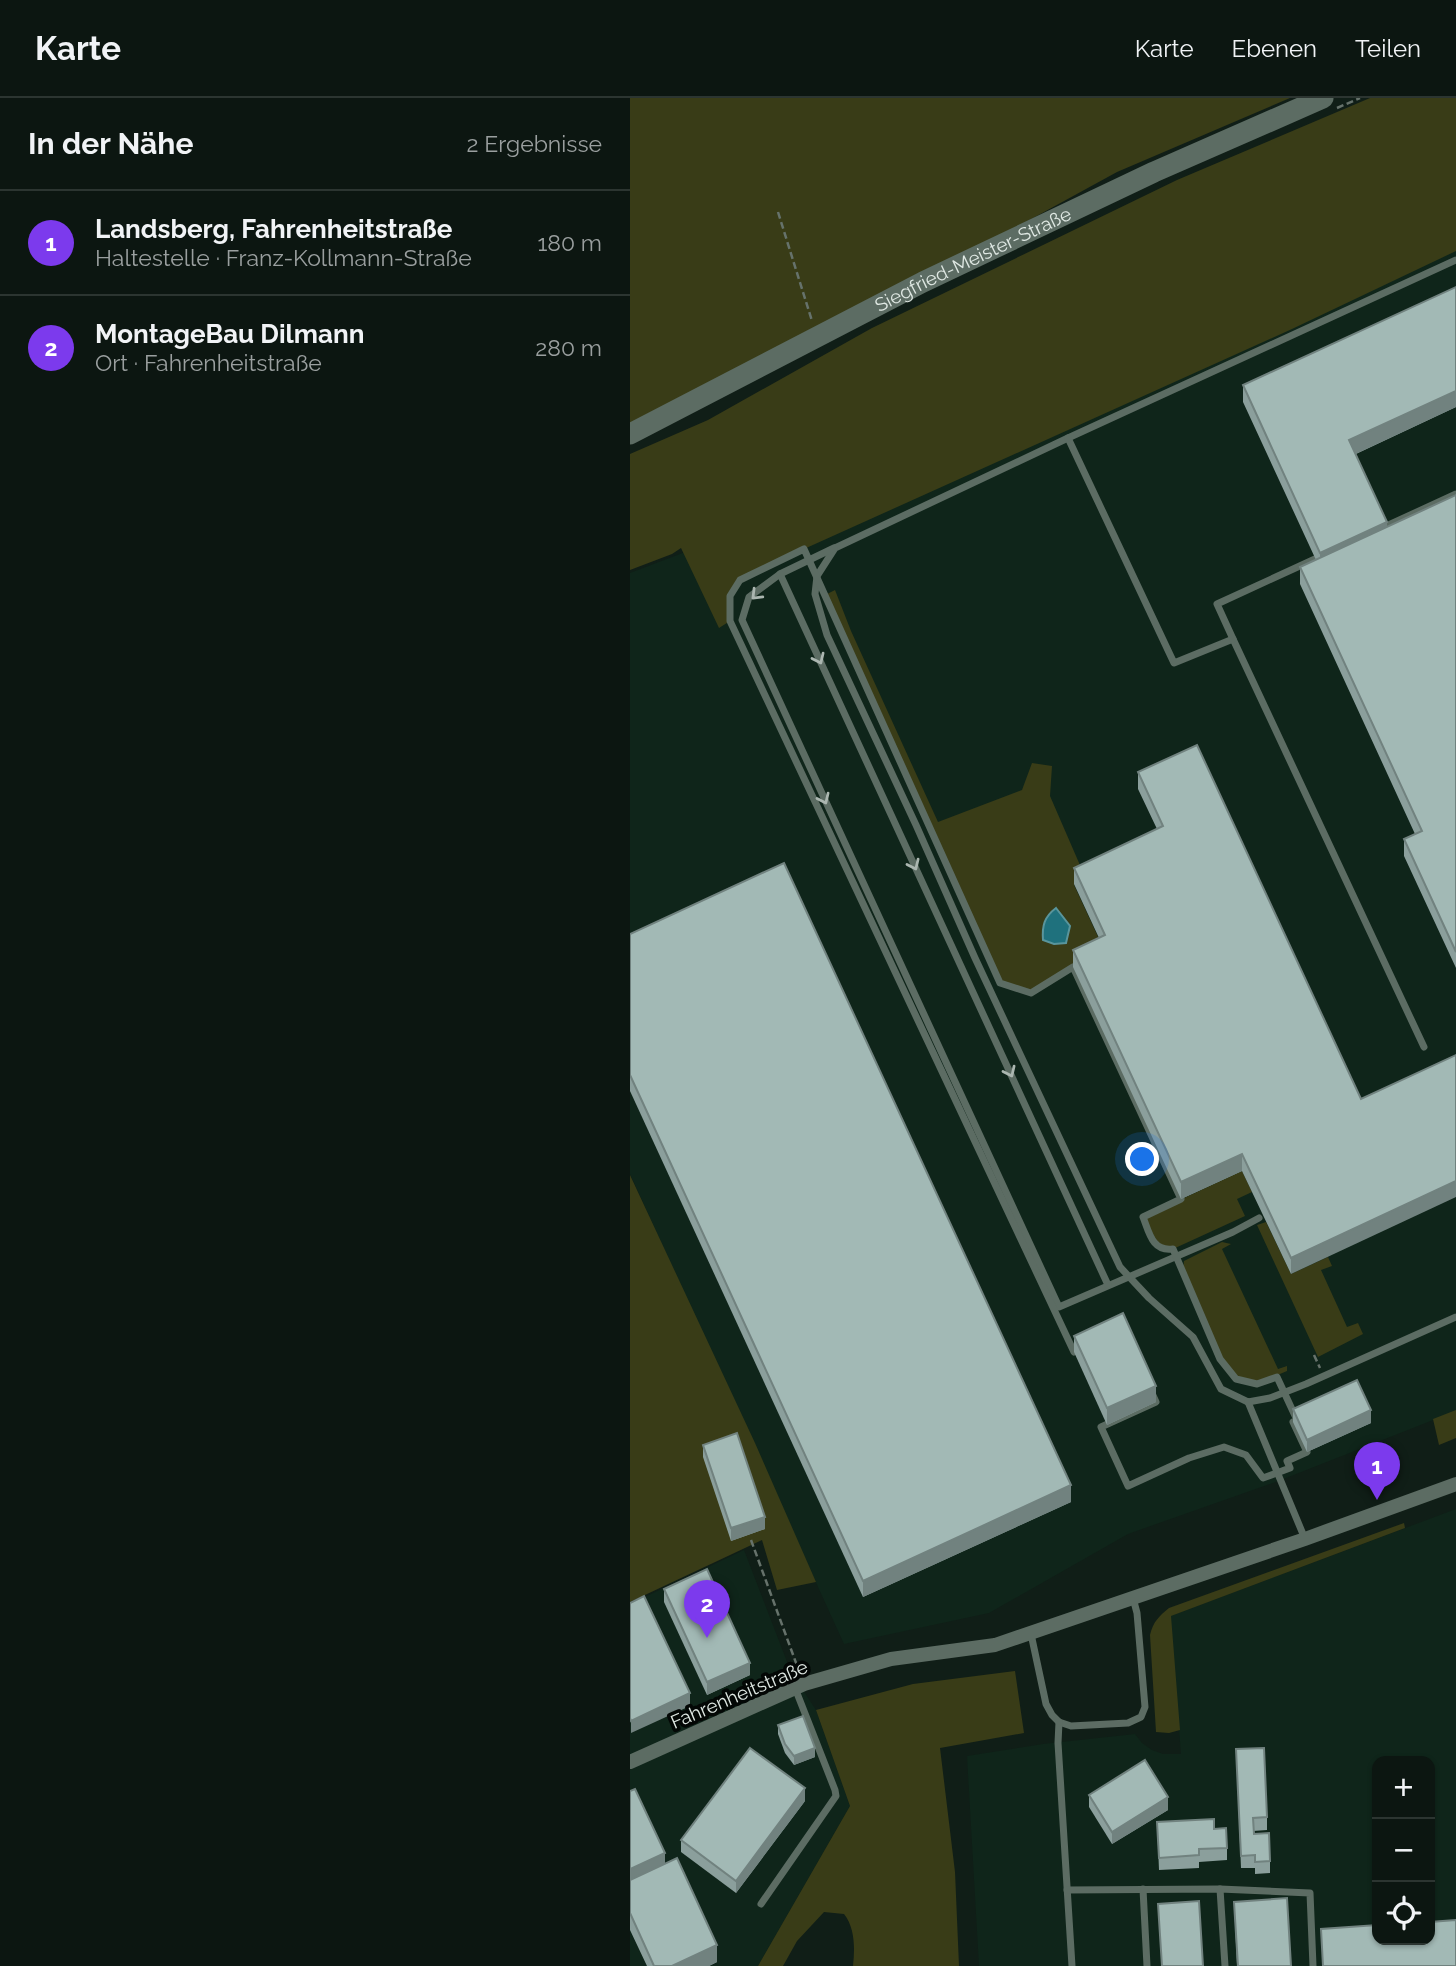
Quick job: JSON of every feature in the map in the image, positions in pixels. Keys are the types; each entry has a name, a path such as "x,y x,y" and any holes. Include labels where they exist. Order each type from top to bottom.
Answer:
{"street":[{"name":"Siegfried-Meister-Straße","path":"630,434 923,282 1154,172 1323,98"},
{"name":"Fahrenheitstraße","path":"630,1762 800,1686 891,1659 995,1645 1305,1539 1456,1484"}],"lane":[{"path":"1259,1218 1233,1232 1059,1307 742,620 749,597 780,574 1456,260"},
{"path":"1068,438 1174,663 1233,639"},
{"path":"1382,528 1456,494"},
{"path":"835,548 817,576 815,594 827,635 1120,1267 1192,1337 1221,1389 1248,1402 1270,1398 1456,1317"},
{"path":"804,549 810,560 1000,983 1031,993 1073,967 1181,1199 1143,1217 1154,1244 1165,1250 1173,1249 1220,1359 1236,1380 1256,1384 1277,1377 1297,1420 1293,1422 1307,1452 1287,1461 1290,1468 1264,1478 1246,1455 1224,1447 1189,1458 1128,1486 1101,1427 1156,1402 1123,1330 1074,1352 730,621 730,596 740,580 804,549"},
{"path":"1315,559 1217,604 1424,1046"},
{"path":"780,574 1108,1285"},
{"path":"1248,1402 1305,1539"},
{"path":"1031,1633 1046,1704 1059,1722 1071,1726 1128,1723 1141,1717 1145,1707 1137,1613 1132,1597"},
{"path":"761,1904 836,1796 800,1686"},
{"path":"1059,1722 1058,1743 1072,1966"},
{"path":"1067,1890 1220,1888 1310,1893 1313,1966"},
{"path":"1220,1888 1225,1966"},
{"path":"1143,1889 1147,1966"}],"path":[{"path":"778,212 817,337"},
{"path":"751,1539 800,1686"}],"shaded area":[{"path":"1456,182 1456,1411 1281,1480 1128,1534 989,1613 844,1644 630,1174 630,573 688,551"},
{"path":"1456,1509 1456,1966 979,1966 967,1756 1135,1734 1152,1750 1163,1754 1181,1754 1170,1616"},
{"path":"744,1550 791,1672 816,1710 850,1806 758,1966 630,1966 630,1604"}],"green space":[{"path":"630,98 1290,98 1117,172 1033,218 630,423"},
{"path":"1370,98 1456,98 1456,251 1292,329 741,580 730,596 730,621 719,628 681,548 630,570 630,454 708,420 872,328 1177,180"},
{"path":"835,590 938,822 1022,790 1032,763 1052,766 1050,796 1086,879 1074,885 1105,952 1031,993 1000,983 825,595"},
{"path":"1242,1171 1252,1192 1237,1199 1245,1216 1173,1249 1154,1244 1143,1217"},
{"path":"630,1175 755,1443 816,1582 777,1590 762,1540 630,1602"},
{"path":"1266,1222 1291,1274 1328,1257 1332,1266 1321,1270 1347,1327 1358,1323 1363,1334 1318,1357 1257,1225"},
{"path":"1222,1242 1231,1244 1222,1249 1278,1369 1287,1366 1287,1371 1257,1384 1236,1379 1220,1359 1183,1271 1184,1261"},
{"path":"1456,1410 1456,1438 1439,1445 1433,1419"},
{"path":"1404,1523 1405,1528 1171,1616 1180,1730 1156,1732 1150,1635 1155,1623 1165,1611"},
{"path":"1015,1671 1024,1733 940,1748 955,1872 959,1966 853,1966 853,1938 848,1920 844,1914 824,1912 797,1941 783,1966 758,1966 850,1806 816,1710 913,1684"}],"water":[{"path":"1056,908 1070,926 1066,943 1054,944 1043,940 1045,922"}],"building":[{"path":"1456,287 1456,391 1349,440 1387,522 1320,553 1243,385"},
{"path":"1456,495 1456,952 1404,839 1422,831 1300,567"},
{"path":"1197,745 1361,1099 1456,1055 1456,1181 1291,1258 1242,1154 1181,1182 1073,950 1105,935 1074,868 1163,826 1138,772"},
{"path":"784,863 1071,1485 863,1581 630,1075 630,934"},
{"path":"1123,1313 1156,1386 1107,1408 1074,1336"},
{"path":"1357,1380 1371,1410 1307,1440 1293,1409"},
{"path":"737,1433 765,1517 731,1528 703,1445"},
{"path":"707,1569 750,1663 707,1682 664,1589"},
{"path":"644,1596 690,1693 631,1721 630,1603"},
{"path":"803,1716 815,1748 794,1756 785,1744 778,1725"},
{"path":"750,1748 805,1788 736,1881 681,1840"},
{"path":"1264,1748 1267,1817 1253,1818 1254,1834 1269,1833 1270,1861 1255,1862 1255,1855 1241,1856 1236,1749"},
{"path":"1145,1760 1168,1797 1112,1832 1089,1795"},
{"path":"635,1789 665,1853 630,1869 630,1791"},
{"path":"1214,1819 1214,1829 1226,1828 1227,1848 1199,1849 1199,1855 1159,1858 1157,1822"},
{"path":"677,1858 717,1945 672,1966 654,1966 630,1913 630,1880"},
{"path":"1287,1898 1291,1966 1238,1966 1234,1902"},
{"path":"1199,1901 1203,1966 1162,1966 1158,1904"},
{"path":"1456,1920 1456,1966 1323,1966 1321,1929 1372,1925 1372,1945 1435,1945 1435,1922"}],"place":[{"name":"Landsberg, Fahrenheitstraße","path":"1377,1500"},
{"name":"MontageBau Dilmann","path":"707,1638"}]}
